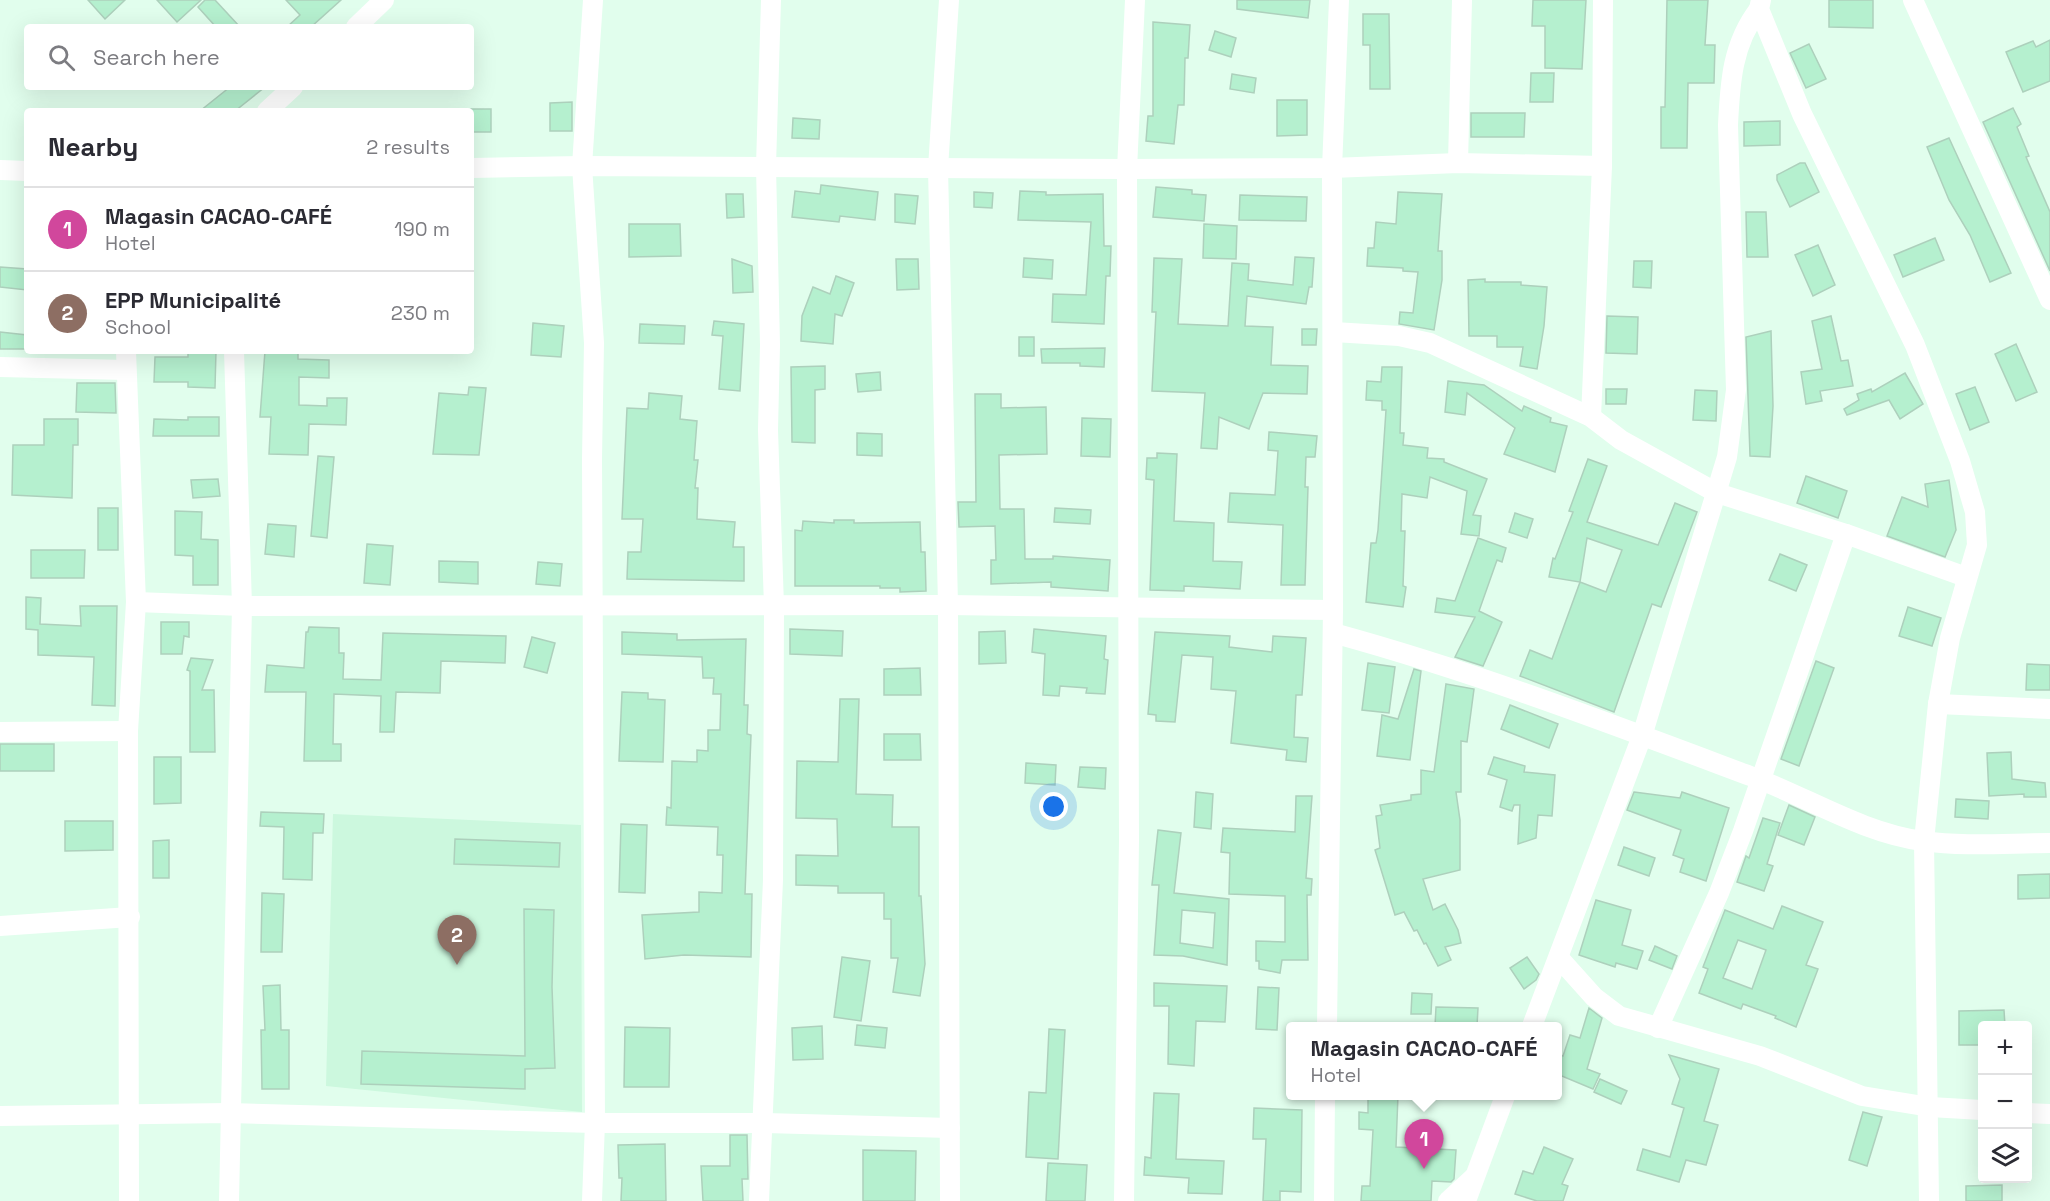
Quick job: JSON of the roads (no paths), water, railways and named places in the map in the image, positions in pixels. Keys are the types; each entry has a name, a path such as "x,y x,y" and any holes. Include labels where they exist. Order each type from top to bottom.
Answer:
{"street":[{"path":"592,1201 595,1123 592,606 594,343 582,166 593,0"},
{"path":"759,1201 765,1122 773,880 774,606 768,430 770,345 766,166 771,0"},
{"path":"949,0 938,168 948,605 950,1201"},
{"path":"1124,1201 1129,609 1127,169 1135,0"},
{"path":"1326,1022 1333,633 1332,168 1339,0"},
{"path":"1458,163 1462,0"},
{"path":"1591,417 1602,166 1604,0"},
{"path":"1913,0 2050,300"},
{"path":"358,24 373,3"},
{"path":"1534,1022 1642,736 1726,457 1736,390 1728,125 1732,64 1746,27 1760,5"},
{"path":"1760,5 1803,114 1915,345 1960,461 1975,512 1977,544 1950,638 1938,704 1924,841 1930,1107 1929,1201"},
{"path":"270,108 290,90"},
{"path":"474,168 766,166 1332,168 1458,163 1602,166"},
{"path":"0,170 24,171"},
{"path":"1334,332 1399,336 1430,343 1591,417 1621,441 1717,493 1846,534 1966,577"},
{"path":"230,1201 242,606 234,354"},
{"path":"0,367 126,361 136,602 128,731 129,1201"},
{"path":"1658,1028 1719,893 1846,534"},
{"path":"136,602 242,606 948,605 1333,610"},
{"path":"1333,633 1485,679 1759,779 1870,827 1924,841 2050,843"},
{"path":"1938,704 2050,709"},
{"path":"0,732 128,731"},
{"path":"0,926 130,917"},
{"path":"1559,958 1594,997 1619,1016 1760,1056 1862,1095 1930,1107 1978,1110"},
{"path":"1324,1201 1325,1100"},
{"path":"1466,1201 1503,1100"},
{"path":"0,1116 230,1113 595,1123 765,1122 950,1128"},
{"path":"2032,1113 2050,1114"},
{"path":"1448,1201 1474,1176"}],"place":[{"name":"EPP Municipalité","path":"457,965"},
{"name":"Magasin CACAO-CAFÉ","path":"1424,1169"}]}
